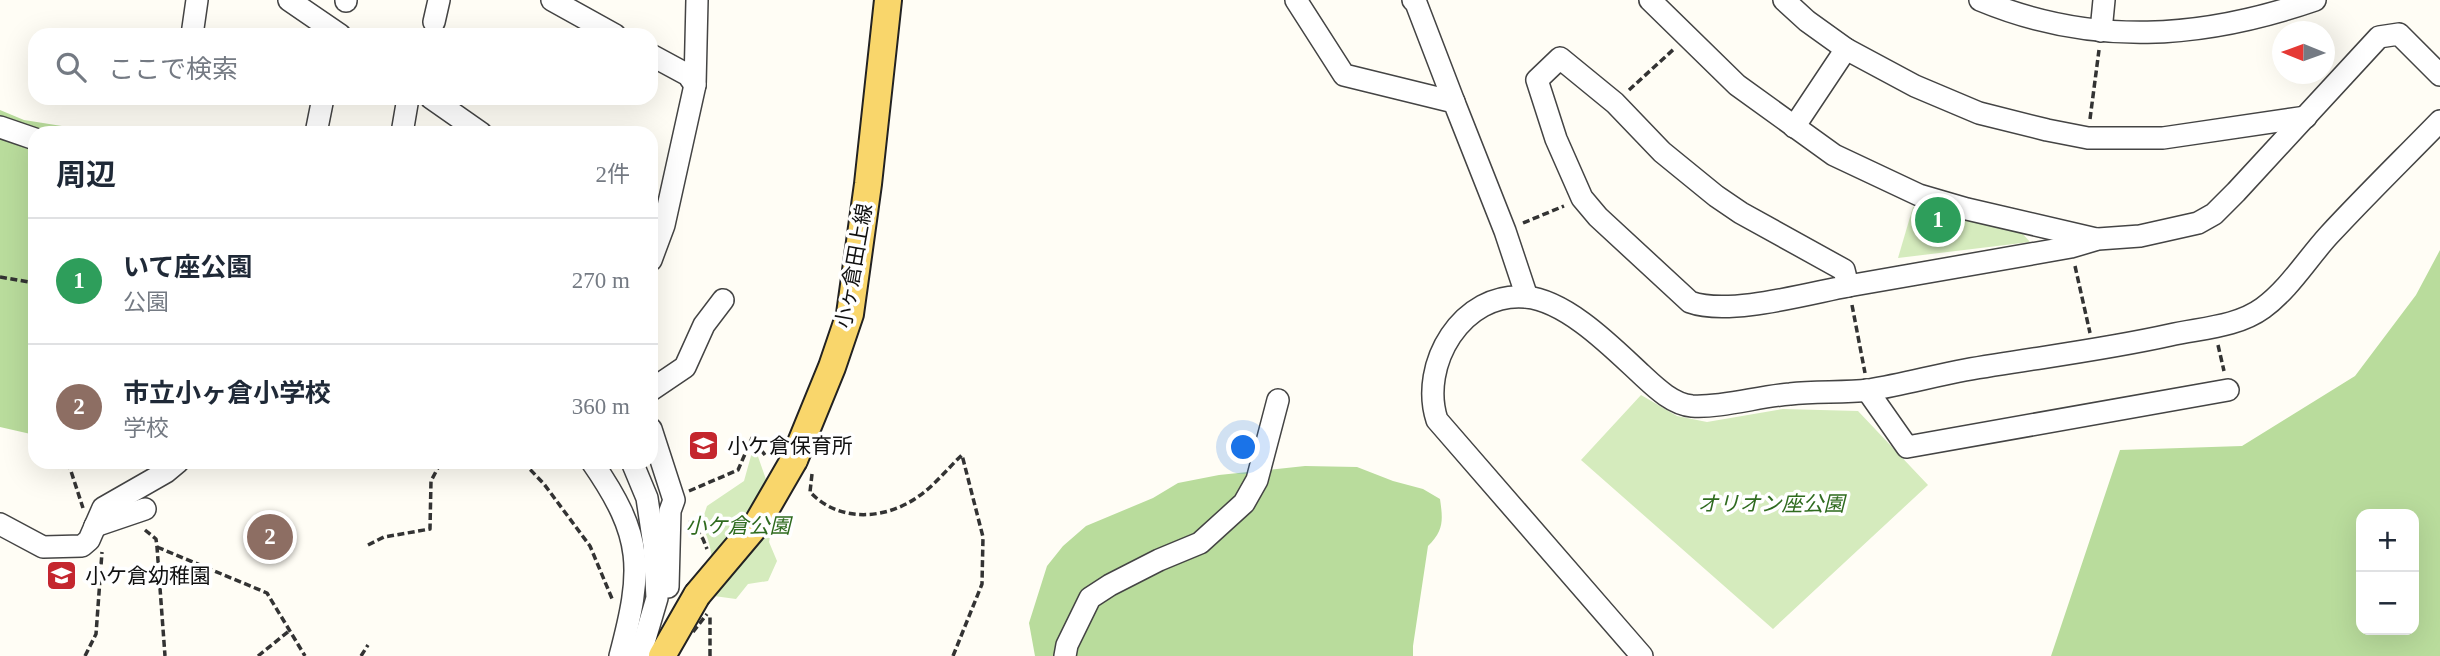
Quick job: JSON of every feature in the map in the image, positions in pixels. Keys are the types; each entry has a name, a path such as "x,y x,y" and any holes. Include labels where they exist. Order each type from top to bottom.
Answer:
{"main road":[{"name":"小ヶ倉田上線","path":"662,656 799,465 850,314 868,184 887,0"},
{"name":"小ヶ倉田上線","path":"672,656 697,604"}],"street":[{"path":"192,28 197,0"},
{"path":"289,0 329,28"},
{"path":"434,22 439,0"},
{"path":"552,0 602,28"},
{"path":"658,219 695,85 697,0"},
{"path":"1296,0 1345,75 1454,102"},
{"path":"1413,0 1505,231 1527,297"},
{"path":"1650,0 1737,85 1834,155 1919,195 1967,209 2098,239"},
{"path":"1784,0 1846,49 1915,86 1979,113 2088,138 2163,138 2306,117"},
{"path":"1980,0 2016,15 2101,31 2154,33 2214,27 2267,17 2315,0"},
{"path":"2101,31 2104,0"},
{"path":"1848,286 1844,270 1741,214 1716,196 1662,152 1615,103 1560,58 1537,80 1556,139 1582,198 1598,217 1690,302 1700,306 1730,307 2071,247 2098,239 2140,236 2198,223 2214,214 2379,37 2399,34 2440,75"},
{"path":"1794,127 1846,49"},
{"path":"658,59 688,75 695,85"},
{"path":"317,126 322,105"},
{"path":"403,126 407,105"},
{"path":"441,105 471,126"},
{"path":"1642,656 1437,420 1432,404 1433,376 1444,345 1459,324 1476,310 1497,299 1527,297 1556,307 1589,327 1658,390 1691,406 1789,394 1867,390 2237,322 2262,309 2283,291 2331,232 2440,121"},
{"path":"0,127 28,137"},
{"path":"658,385 685,367 704,326 723,300"},
{"path":"1867,390 1907,447 2228,390"},
{"path":"1065,656 1067,645 1090,598 1159,560 1200,543 1244,503 1257,480 1278,400"},
{"path":"657,598 668,587 670,511 674,500 658,451"},
{"path":"0,524 43,547 82,546 89,540 103,508 170,469"},
{"path":"596,469 619,504 632,536 635,581 628,627 620,656"},
{"path":"635,469 647,498 654,545 657,598 640,656"},
{"path":"93,530 145,509"},
{"path":"657,598 697,604"}],"path":[{"path":"2088,138 2101,31"},
{"path":"1615,103 1687,37"},
{"path":"1505,231 1582,198"},
{"path":"2071,247 2094,350"},
{"path":"0,277 28,282"},
{"path":"1848,286 1867,390"},
{"path":"2214,326 2228,390"},
{"path":"709,556 703,539 674,500 737,470 752,438 765,454"},
{"path":"799,465 812,473 810,492 818,501 845,513 871,516 896,509 920,496 962,455 983,537 982,584 953,656"},
{"path":"71,469 93,530 102,546 96,634 85,656"},
{"path":"368,545 384,537 430,529 431,481 437,469"},
{"path":"530,469 590,546 610,594 628,627"},
{"path":"156,539 165,656"},
{"path":"157,547 267,593 305,656"},
{"path":"697,604 710,656"},
{"path":"258,656 290,631"},
{"path":"361,656 368,645"}],"green space":[{"path":"0,110 24,120 62,126 28,126 28,433 0,427"},
{"path":"1913,207 2022,233 2030,242 1898,258"},
{"path":"2440,250 2440,656 2051,656 2120,450 2242,446 2355,376 2416,295"},
{"name":"オリオン座公園","path":"1641,395 1677,416 1707,422 1783,409 1858,411 1928,485 1773,629 1581,460"},
{"name":"小ケ倉公園","path":"754,445 776,508 769,542 777,561 768,581 748,584 736,599 714,596 711,550 701,524 707,506 744,481"},
{"path":"1305,466 1357,467 1423,489 1440,499 1441,524 1437,535 1428,546 1413,656 1035,656 1029,623 1047,566 1063,546 1086,526 1153,498 1178,483 1219,475"}],"place":[{"name":"いて座公園","path":"1938,220"},
{"name":"小ケ倉保育所","path":"704,446"},
{"name":"市立小ヶ倉小学校","path":"270,537"},
{"name":"小ケ倉幼稚園","path":"62,576"}]}
